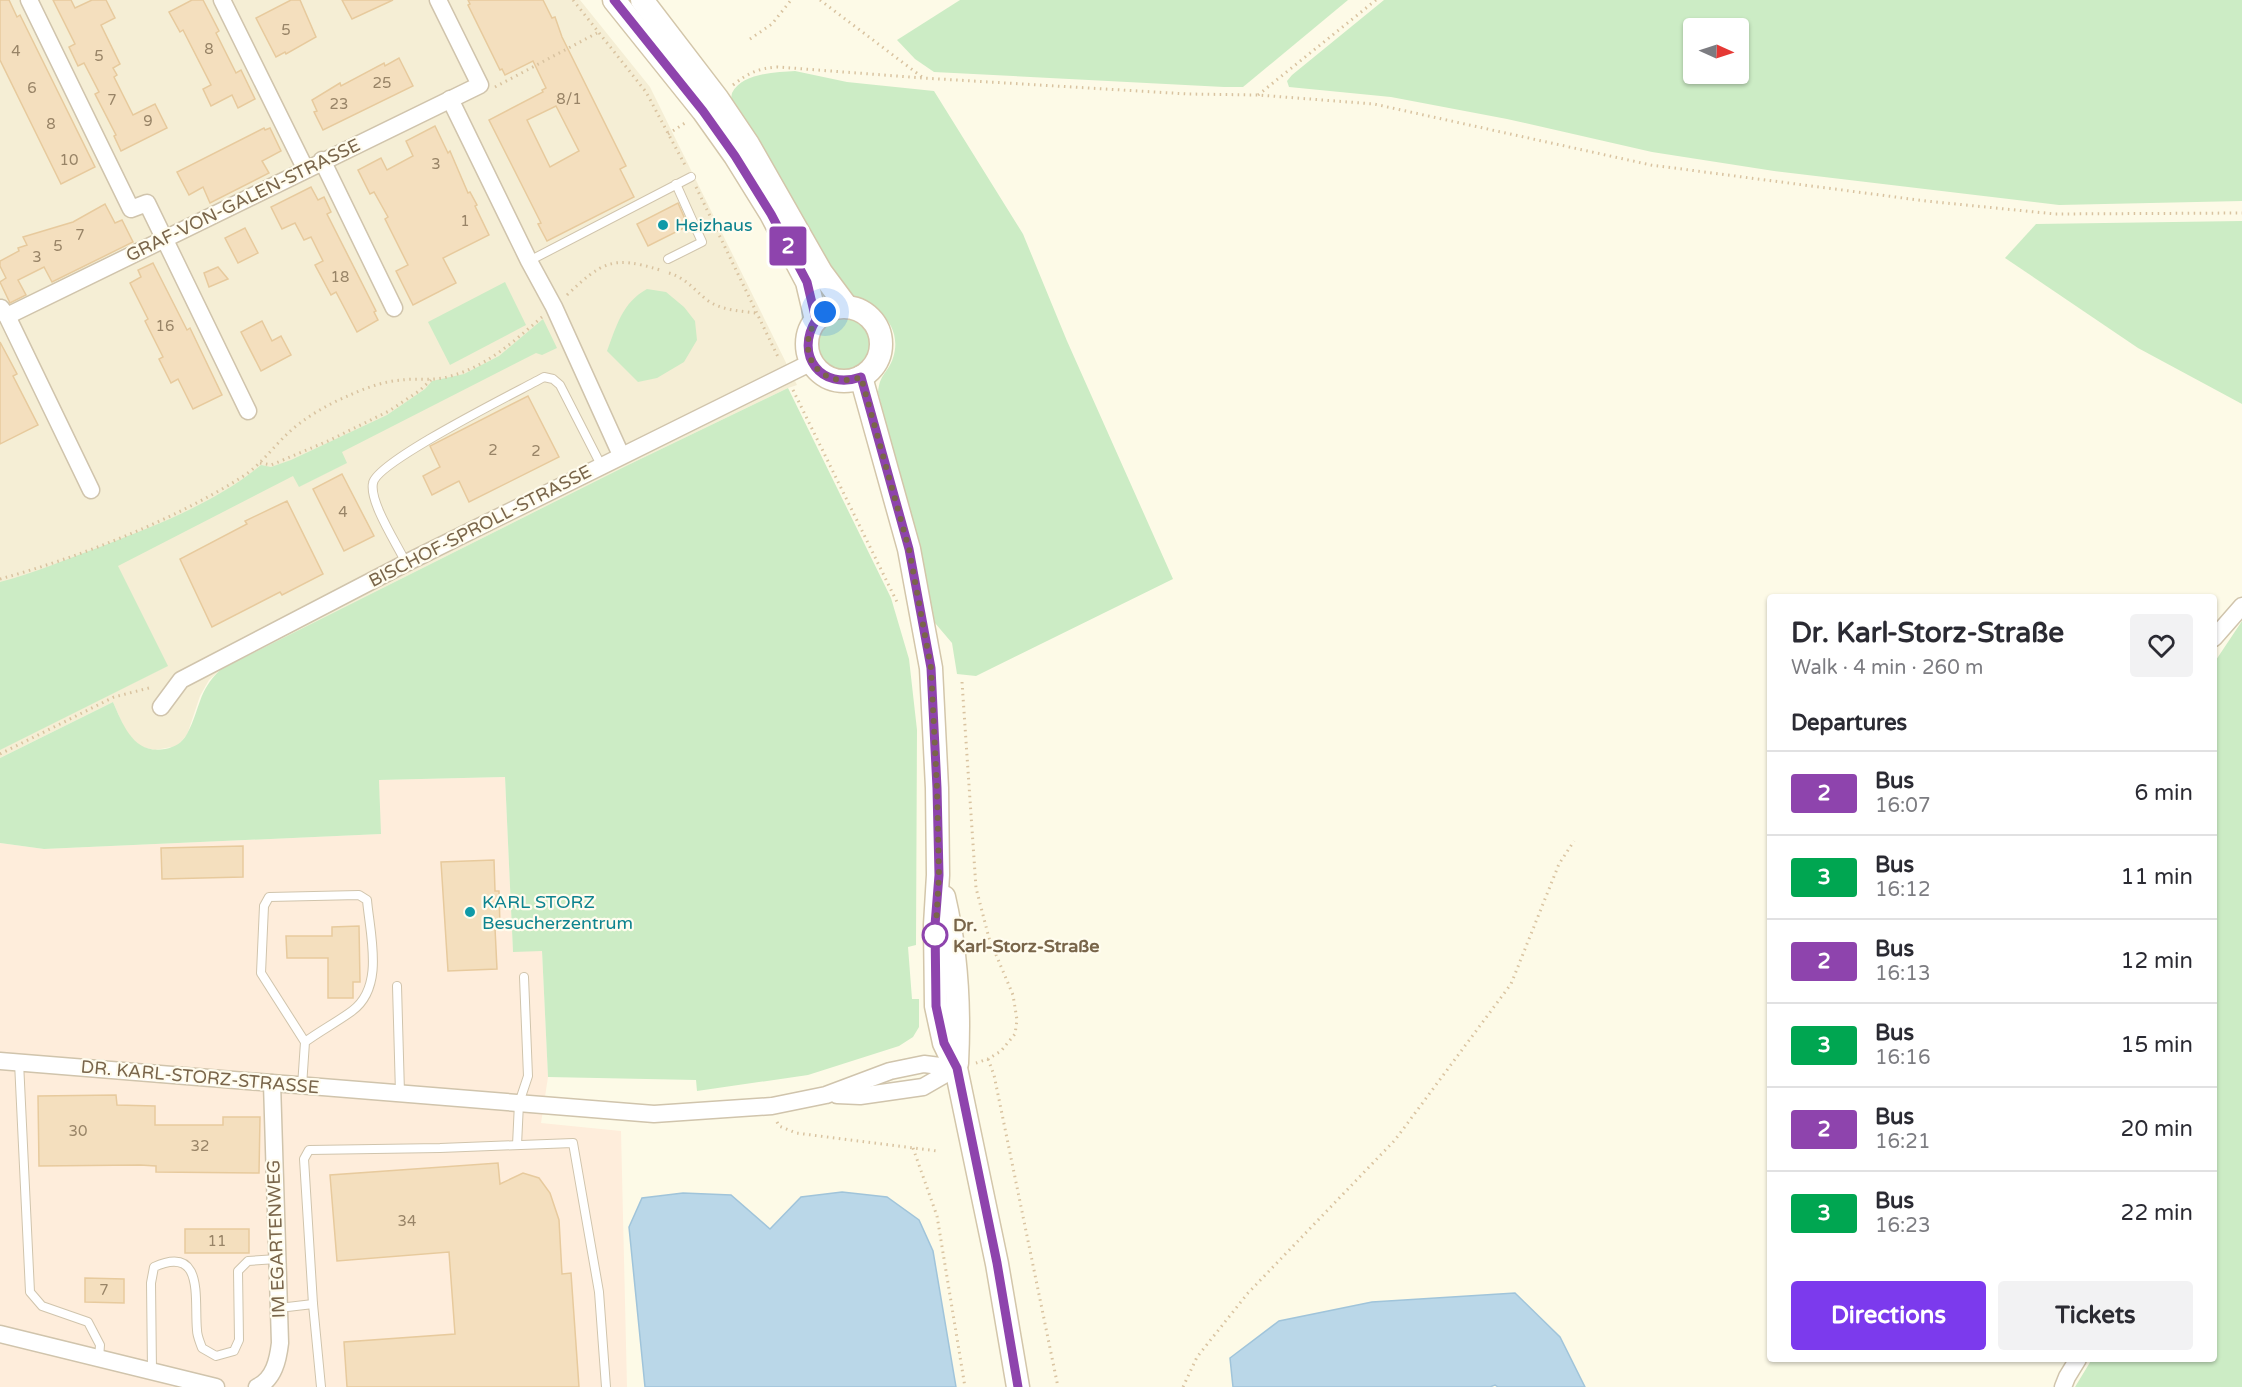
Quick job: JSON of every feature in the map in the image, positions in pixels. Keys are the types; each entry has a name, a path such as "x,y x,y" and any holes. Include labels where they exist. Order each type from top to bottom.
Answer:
{"street":[{"path":"29,0 131,209 147,203 248,411"},
{"path":"222,0 305,168"},
{"path":"438,0 480,85"},
{"path":"614,0 710,104 735,156 771,214 807,282 816,320"},
{"path":"642,0 710,104 781,200 821,272 847,307"},
{"name":"GRAF-VON-GALEN-STRASSE","path":"3,311 165,238 480,85"},
{"path":"450,99 554,307 621,455"},
{"path":"322,160 394,308"},
{"path":"847,307 867,314 874,322 881,342 876,363 861,377 842,381 825,376 812,362 807,340 810,329 825,312 847,307"},
{"path":"3,311 91,490"},
{"name":"BISCHOF-SPROLL-STRASSE","path":"161,707 181,680 406,563 812,362"},
{"path":"861,377 909,549 931,668 939,875 935,925 936,1006 944,1043 967,1065 1018,1387"},
{"path":"2217,635 2242,606"},
{"name":"DR. KARL-STORZ-STRASSE","path":"0,1061 654,1114 771,1106 826,1095 890,1071 924,1064 967,1065"},
{"name":"IM EGARTENWEG","path":"257,1387 278,1363 279,1308 272,1083"},
{"path":"0,1334 216,1387"},
{"path":"2063,1387 2076,1362"}],"lane":[{"path":"529,261 691,177"},
{"path":"668,259 702,242 676,184"},
{"path":"406,563 376,505 372,486 375,476 403,454 544,377 560,385 601,465"},
{"path":"302,1086 305,1042 261,974 264,906 269,897 359,895 368,900 373,971 368,993 354,1010 305,1042"},
{"path":"517,1145 519,1103 528,1076 524,977"},
{"path":"397,986 400,1093"},
{"path":"19,1062 30,1292 42,1306 88,1322 100,1345 99,1358"},
{"path":"321,1387 313,1304 304,1159 309,1150 573,1143 599,1293 606,1387"},
{"path":"152,1371 151,1283 154,1267 167,1261 182,1263 191,1269 195,1284 197,1332 202,1348 216,1356 234,1351 239,1340 238,1271 249,1261 277,1259"},
{"path":"279,1308 313,1304"}],"path":[{"path":"573,0 646,92 691,177 900,608"},
{"path":"750,39 772,24 791,0"},
{"path":"820,0 923,78"},
{"path":"1258,95 1376,0"},
{"path":"480,85 490,90 597,33"},
{"path":"668,134 748,73 763,67 778,67 923,78 1258,95 1374,104 1651,165 1926,201 2055,214 2242,213"},
{"path":"0,579 50,564 127,534 200,501 244,476 260,463 287,434 329,405 350,394 399,380 446,378 480,364 511,344 592,272 609,263 624,262 647,266 681,276 708,301 736,311 756,312"},
{"path":"260,463 271,465 286,460 359,426 406,401 432,379"},
{"path":"0,754 114,697 181,680"},
{"path":"962,682 976,888 989,938 1013,995 1017,1020 1015,1034 1001,1051 988,1059 967,1065"},
{"path":"1183,1387 1197,1357 1248,1293 1395,1140 1511,984 1559,864 1574,841"},
{"path":"988,1059 994,1075 1058,1387"},
{"path":"771,1106 778,1126 796,1133 938,1151"},
{"path":"913,1148 937,1216 965,1387"}],"shaded area":[{"path":"0,0 580,0 650,87 797,385 626,466 221,669 209,680 200,696 187,735 177,746 155,750 141,747 126,732 113,702 0,758"},
{"path":"505,777 513,951 542,951 548,1077 541,1123 621,1131 627,1387 0,1387 0,843 44,849 380,834 379,780"}],"green space":[{"path":"960,0 1348,0 1243,87 1224,87 934,72 915,59 897,40"},
{"path":"1384,0 2242,0 2242,201 2059,205 1774,171 1652,152 1507,119 1391,97 1289,87 1287,81"},
{"path":"795,71 847,82 934,91 1023,234 1067,341 1173,579 976,676 957,674 952,643 935,623 925,573 878,392 880,381 893,358 894,335 884,316 876,309 867,302 846,293 731,107 732,93 744,81 760,75"},
{"path":"2242,221 2242,404 2138,348 2005,258 2036,224"},
{"path":"505,282 526,325 450,365 428,322"},
{"path":"647,289 666,292 684,307 695,321 697,340 684,362 657,378 638,382 607,351 626,308"},
{"path":"840,316 850,316 860,320 868,328 872,343 868,358 860,366 850,370 840,370 830,366 822,358 818,348 818,338 822,328 830,320"},
{"path":"543,319 557,348 542,355 536,353 342,452 347,463 299,487 293,476 118,566 168,666 0,750 0,582 50,566 163,522 224,491 261,465 271,467 291,460 387,415 425,389 432,381 464,374 499,356"},
{"path":"788,388 891,598 909,659 917,730 916,945 908,947 912,999 919,999 919,1027 913,1037 899,1046 808,1075 697,1091 696,1080 548,1077 542,951 513,952 505,777 379,780 381,834 44,849 0,843 0,758 113,702 126,729 138,743 154,750 175,746 187,734 203,693 221,669 626,466"},
{"path":"2242,621 2242,1387 2075,1387 2090,1362 2217,1362 2217,658"}],"water":[{"path":"842,1192 887,1197 919,1220 933,1251 956,1387 645,1387 629,1227 642,1198 683,1193 731,1195 770,1229 801,1197"},
{"path":"1515,1293 1560,1337 1585,1387 1498,1387 1495,1385 1490,1387 1233,1387 1230,1358 1279,1321 1372,1302"}],"building":[{"path":"0,0 9,0 17,17 20,15 95,167 61,184 0,60"},
{"path":"53,0 71,0 75,8 92,0 106,0 115,18 101,25 120,64 113,68 117,75 114,77 133,115 155,104 167,128 121,151 114,136 116,135 95,94 99,92 84,63 78,66 69,47 75,44"},
{"path":"192,0 203,0 219,31 216,33 236,73 241,70 255,99 238,108 232,95 211,106 203,89 211,85 183,30 180,32 169,12"},
{"path":"291,0 300,0 316,37 276,57 256,18"},
{"path":"342,0 393,0 352,19"},
{"path":"468,0 543,0 552,18 555,17 562,37 626,166 620,169 634,197 547,241 538,224 541,223 489,120 543,92 542,90 546,88 533,61 505,75 502,69 500,70 468,5 470,4","holes":["556,106 579,151 550,167 527,120"]},
{"path":"399,58 413,86 323,130 314,112 317,111 312,100 340,83 341,86 384,63 385,66"},
{"path":"435,126 448,153 450,151 468,193 470,192 477,205 475,206 489,235 443,258 456,283 413,305 396,271 408,265 385,219 388,217 374,192 370,194 358,170 381,158 387,170 413,156 406,141"},
{"path":"264,128 265,130 270,128 281,151 262,161 269,173 210,203 203,187 189,195 177,172"},
{"path":"311,187 318,200 324,197 331,212 327,214 376,311 374,312 378,320 357,332 336,292 331,295 315,265 323,261 311,237 304,240 295,223 282,229 271,207"},
{"name":"Heizhaus","path":"678,203 688,226 648,246 637,224"},
{"path":"105,204 115,223 122,220 133,242 52,282 44,267 18,280 26,295 10,303 0,282 6,278 0,261 19,251 18,248 27,245 23,237 73,222"},
{"path":"245,228 258,253 238,263 225,238"},
{"path":"153,263 187,330 190,328 222,395 193,409 178,379 171,383 159,359 163,357 130,283 141,277 138,270"},
{"path":"218,267 228,279 209,287 204,273"},
{"path":"262,321 272,341 281,336 291,355 261,371 241,332"},
{"path":"0,342 17,374 13,376 38,425 0,444"},
{"path":"528,396 559,457 469,502 459,481 432,495 423,476 440,467 430,446"},
{"path":"342,474 374,536 344,551 313,489"},
{"path":"287,501 323,574 282,595 280,592 212,627 180,559 247,524 245,521"},
{"path":"243,846 243,877 162,879 161,848"},
{"name":"KARL STORZ Besucherzentrum","path":"494,860 495,891 499,891 500,928 495,928 497,969 448,971 441,862"},
{"path":"359,926 360,982 353,982 353,998 328,998 328,958 287,958 286,936 332,936 332,927"},
{"path":"116,1095 117,1105 155,1106 155,1125 223,1125 223,1117 260,1117 259,1173 156,1172 156,1166 140,1165 39,1166 38,1096"},
{"path":"498,1163 500,1184 523,1173 539,1178 550,1193 559,1220 562,1274 571,1273 579,1387 347,1387 344,1342 455,1334 449,1252 337,1261 330,1175"},
{"path":"185,1229 249,1229 249,1253 185,1253"},
{"path":"85,1278 124,1279 124,1303 85,1302"}],"bus line":[{"name":"2","path":"614,0 703,111 735,156 771,214 807,282 816,320 807,340 812,362 825,376 833,379 842,381 861,377 909,549 931,668 939,875 935,925 936,1006 944,1043 957,1068 997,1263 1018,1387"}],"place":[{"name":"Heizhaus","path":"663,225"},
{"name":"KARL STORZ Besucherzentrum","path":"470,912"},
{"name":"Dr. Karl-Storz-Straße","path":"935,935"}],"route":[{"path":"825,312 810,329 807,340 808,352 812,362 825,376 842,381 861,377 909,549 931,668 939,875 935,943 935,935"}]}
